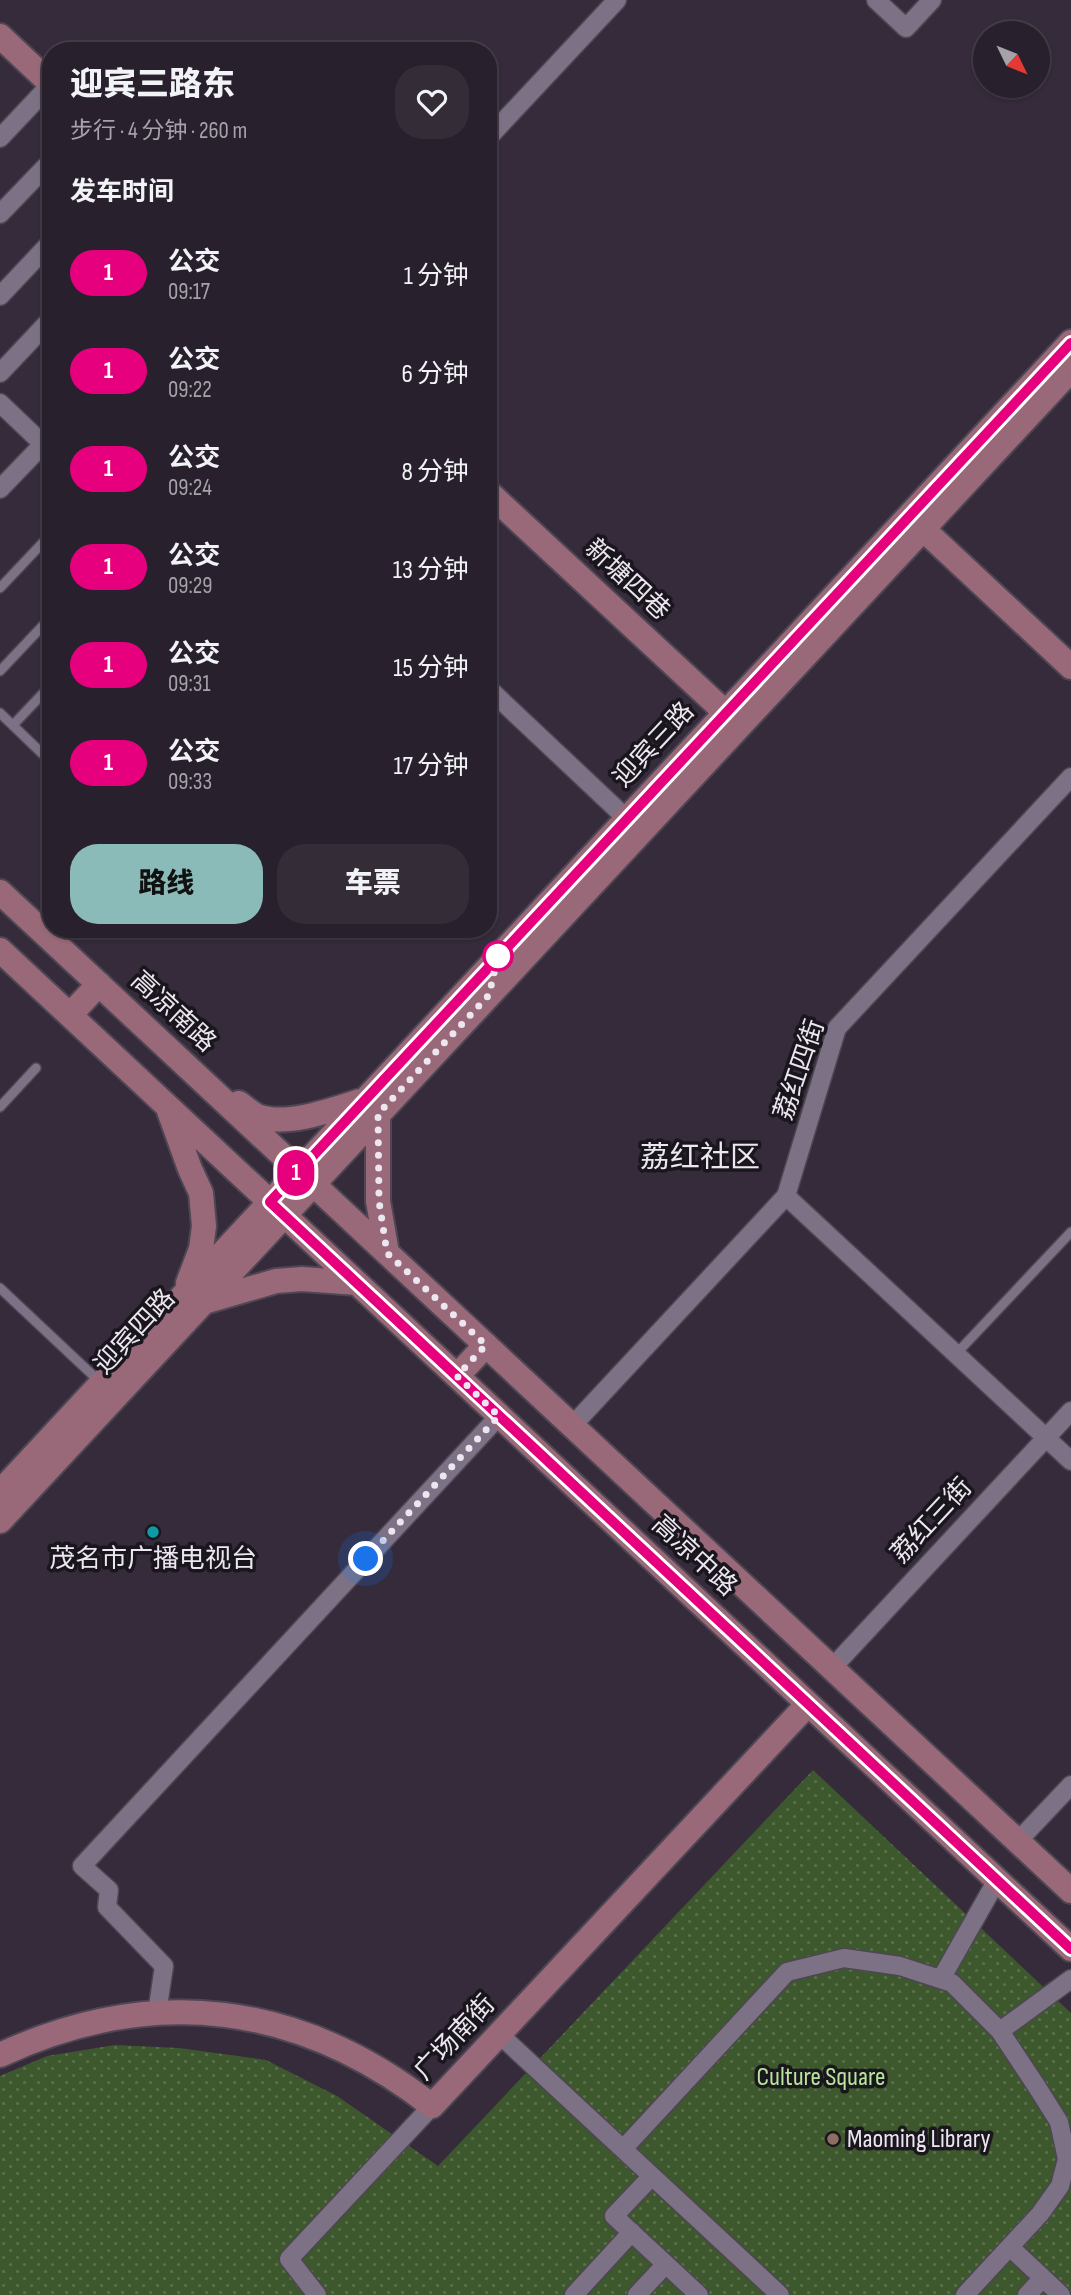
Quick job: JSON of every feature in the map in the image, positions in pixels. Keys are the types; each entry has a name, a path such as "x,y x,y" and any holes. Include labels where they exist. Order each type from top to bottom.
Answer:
{"main road":[{"path":"4,48 42,77"},
{"name":"迎宾三路","path":"371,1107 626,818 1071,342"},
{"name":"迎宾三路","path":"278,1203 923,529 1071,370"},
{"name":"新塘四巷","path":"497,500 725,712"},
{"path":"923,529 1071,667"},
{"name":"高凉南路","path":"0,892 42,931"},
{"name":"高凉南路","path":"50,938 305,1177"},
{"path":"0,950 168,1107 278,1203"},
{"path":"70,1016 99,984"},
{"path":"200,1078 258,1116 311,1117 371,1107 379,1201 387,1253"},
{"path":"168,1107 201,1193 204,1226 194,1298 276,1281 302,1279 356,1283"},
{"name":"高凉中路","path":"305,1177 1071,1891"},
{"name":"高凉中路","path":"278,1203 356,1283 1071,1949"},
{"name":"迎宾四路","path":"0,1521 278,1203"},
{"name":"迎宾四路","path":"0,1492 101,1383 194,1298"},
{"path":"457,1376 486,1345"},
{"name":"广场南街","path":"0,2055 67,2029 124,2016 157,2013 223,2015 256,2020 319,2038 378,2068 432,2106 808,1704"}],"street":[{"path":"497,128 617,0"},
{"path":"876,0 906,28 932,0"},
{"path":"0,138 42,94"},
{"path":"0,215 42,171"},
{"path":"0,296 42,252"},
{"path":"0,373 42,329"},
{"path":"0,403 42,439"},
{"path":"0,489 42,450"},
{"path":"497,696 626,818"},
{"name":"荔红四街","path":"572,1426 786,1196 837,1028 1071,777"},
{"path":"786,1196 1071,1461"},
{"name":"荔红三街","path":"832,1668 1071,1411"},
{"path":"157,2013 164,1966 107,1907 109,1890 82,1866 499,1416"},
{"path":"1018,1841 1071,1785"},
{"path":"940,1979 997,1880"},
{"path":"623,2149 787,1972 844,1958 900,1966 952,1983 1000,2031 1059,2122 1067,2159 1060,2186 1040,2214 966,2294"},
{"path":"1000,2031 1071,1979"},
{"path":"499,2034 780,2295"},
{"path":"317,2295 289,2259 432,2106"},
{"path":"652,2176 614,2216 699,2295"},
{"path":"573,2295 632,2232"},
{"path":"1010,2247 1061,2295"},
{"path":"638,2295 666,2264"},
{"path":"1027,2295 1043,2278"}],"lane":[{"path":"0,588 42,544"},
{"path":"0,671 42,627"},
{"path":"13,725 42,694"},
{"path":"0,713 42,752"},
{"path":"0,1107 36,1068"},
{"path":"956,1354 1071,1232"},
{"path":"0,1288 101,1383"}],"green space":[{"name":"Culture Square","path":"813,1770 1071,2013 1071,2295 0,2295 0,2076 47,2056 115,2045 179,2048 266,2060 337,2096 438,2166"}],"bus line":[{"name":"1","path":"1071,343 270,1202 1071,1949"}],"place":[{"name":"茂名市广播电视台","path":"153,1532"},
{"name":"Maoming Library","path":"833,2139"}],"district":[{"name":"荔红社区","path":"700,1158"}],"route":[{"path":"366,1559 499,1416 457,1376 486,1345 387,1253 379,1201 378,1163 378,1114 489,995 498,956"}]}
